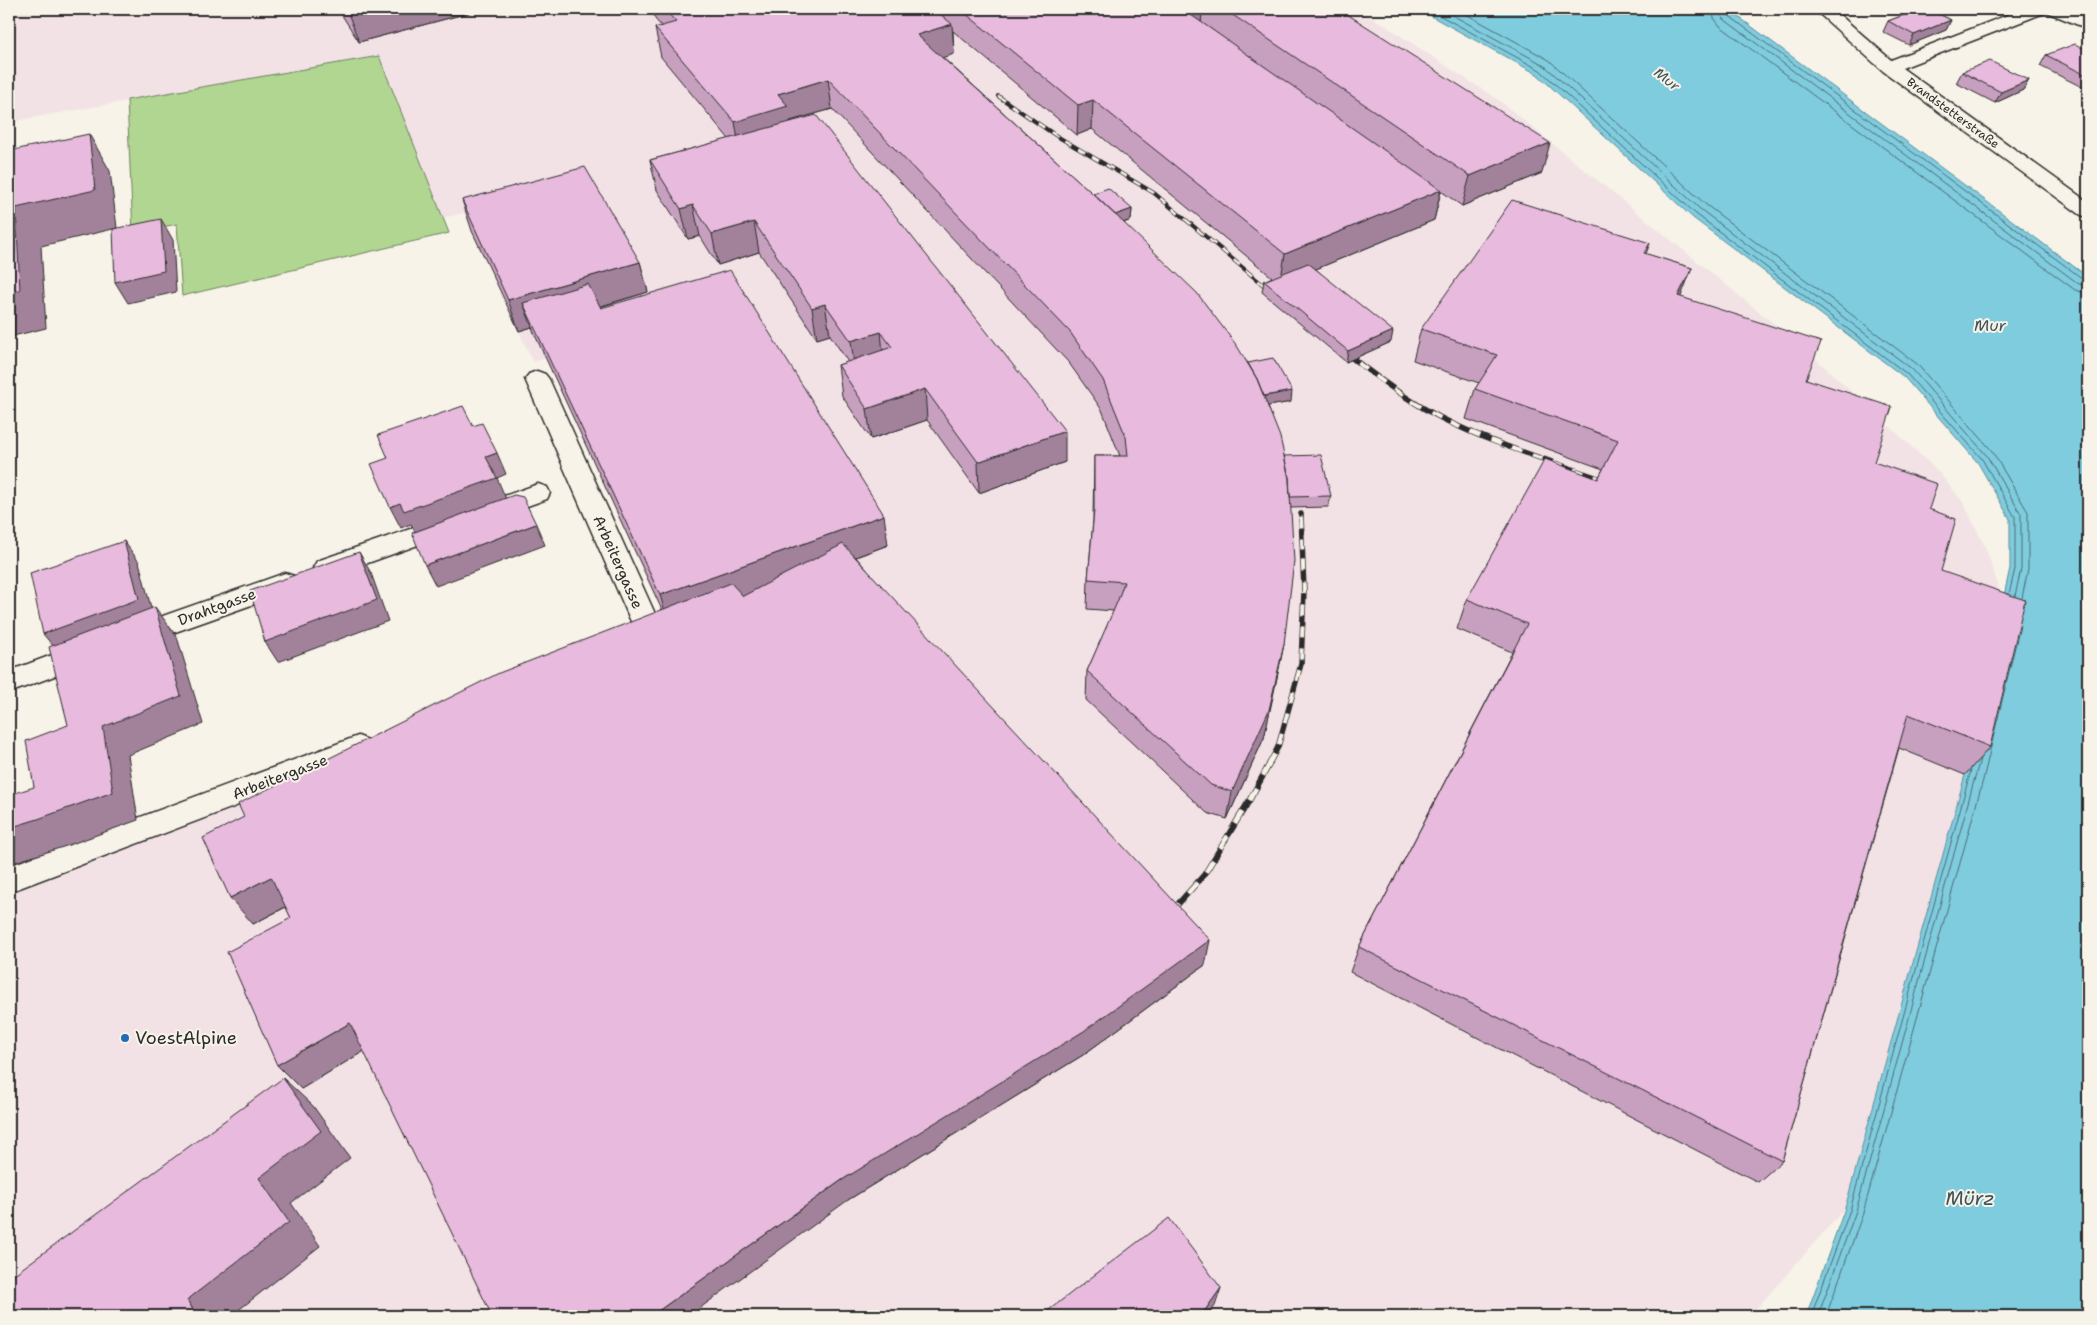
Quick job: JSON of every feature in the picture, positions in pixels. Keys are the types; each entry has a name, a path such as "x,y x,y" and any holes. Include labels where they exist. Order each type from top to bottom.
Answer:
{"street":[{"name":"Brandstetterstraße","path":"1823,9 1889,67 2088,211"},
{"path":"1889,67 2038,9"},
{"path":"2054,9 2088,24"},
{"name":"Arbeitergasse","path":"537,378 652,638 615,652"},
{"name":"Drahtgasse","path":"9,682 538,493"},
{"name":"Arbeitergasse","path":"9,879 382,739"}],"shaded area":[{"path":"9,9 1360,9 1500,101 1805,349 1937,470 1963,502 1987,551 2003,601 1965,775 1845,1208 1750,1316 19,1316 9,1297 9,892 513,702 669,625 546,358 533,362 464,213 442,218 379,56 9,122"}],"green space":[{"path":"379,56 449,233 182,296 177,224 133,233 127,100"}],"water":[{"path":"1418,9 1728,9 2088,277 2088,1316 1806,1316 1845,1208 1965,775 2010,568 2010,519 1978,463 1904,377 1693,218 1537,74"}],"building":[{"path":"345,9 366,9 348,13"},
{"path":"664,9 934,9 952,24 917,35 1101,201 1197,293 1237,346 1257,379 1280,437 1289,478 1294,561 1284,644 1269,710 1232,792 1211,785 1087,671 1124,582 1088,579 1094,510 1094,456 1128,456 1126,437 1103,380 1070,332 828,79 778,94 788,106 735,122 655,28 676,22"},
{"path":"960,9 1199,9 1202,11 1191,15 1441,190 1285,254 1093,100 1078,105"},
{"path":"1224,9 1339,9 1550,143 1470,176"},
{"path":"1920,9 1929,9 1951,20 1914,35 1888,21"},
{"path":"2075,44 2088,51 2088,76 2046,55"},
{"path":"1990,61 2029,80 2001,92 1962,72"},
{"path":"816,115 1065,431 978,462 925,389 867,409 838,365 892,347 881,332 851,341 825,304 812,308 754,222 712,234 693,205 681,209 650,160"},
{"path":"89,134 95,190 16,208 20,290 9,293 9,151"},
{"path":"585,167 640,262 508,300 462,200"},
{"path":"1108,188 1132,209 1115,215 1093,194"},
{"path":"1512,200 1650,243 1644,253 1692,268 1678,296 1821,342 1806,379 1892,407 1874,462 1937,484 1929,509 1956,519 1941,571 2025,600 1990,747 1908,714 1782,1161 1359,947 1527,624 1467,599 1545,459 1598,479 1618,440 1475,389 1497,355 1421,329"},
{"path":"161,219 164,271 115,282 113,229"},
{"path":"1308,263 1393,331 1348,351 1264,281"},
{"path":"730,270 884,515 660,595 523,303 588,284 601,308"},
{"path":"1273,358 1292,391 1264,396 1248,363"},
{"path":"463,406 473,426 482,423 497,453 486,457 497,478 404,511 400,503 390,507 371,464 388,458 378,435"},
{"path":"1321,455 1331,496 1290,497 1289,478 1284,456"},
{"path":"514,495 523,497 536,524 425,565 412,533"},
{"path":"124,541 139,599 43,634 30,573"},
{"path":"843,544 1210,940 1084,1031 842,1180 651,1316 492,1316 350,1023 277,1065 227,952 291,918 271,877 230,898 203,838 244,817 238,804 499,673 731,583 743,596"},
{"path":"359,552 377,600 265,642 250,591"},
{"path":"155,607 181,696 103,727 113,792 9,828 9,795 34,787 26,741 68,725 49,647"},
{"path":"283,1078 321,1131 259,1178 289,1222 187,1300 197,1316 9,1316 9,1278"},
{"path":"1169,1218 1221,1288 1201,1316 1041,1316"}],"railway":[{"path":"998,96 1055,135 1154,193 1274,294"},
{"path":"1341,349 1390,386 1441,418 1500,444 1601,479"},
{"path":"1269,764 1278,747 1301,664 1304,591 1301,514"},
{"path":"1169,914 1204,875 1270,763"}],"place":[{"name":"VoestAlpine","path":"125,1038"}],"water label":[{"name":"Mur","path":"1667,79"},
{"name":"Mur","path":"1990,325"},
{"name":"Mürz","path":"1970,1198"}]}
